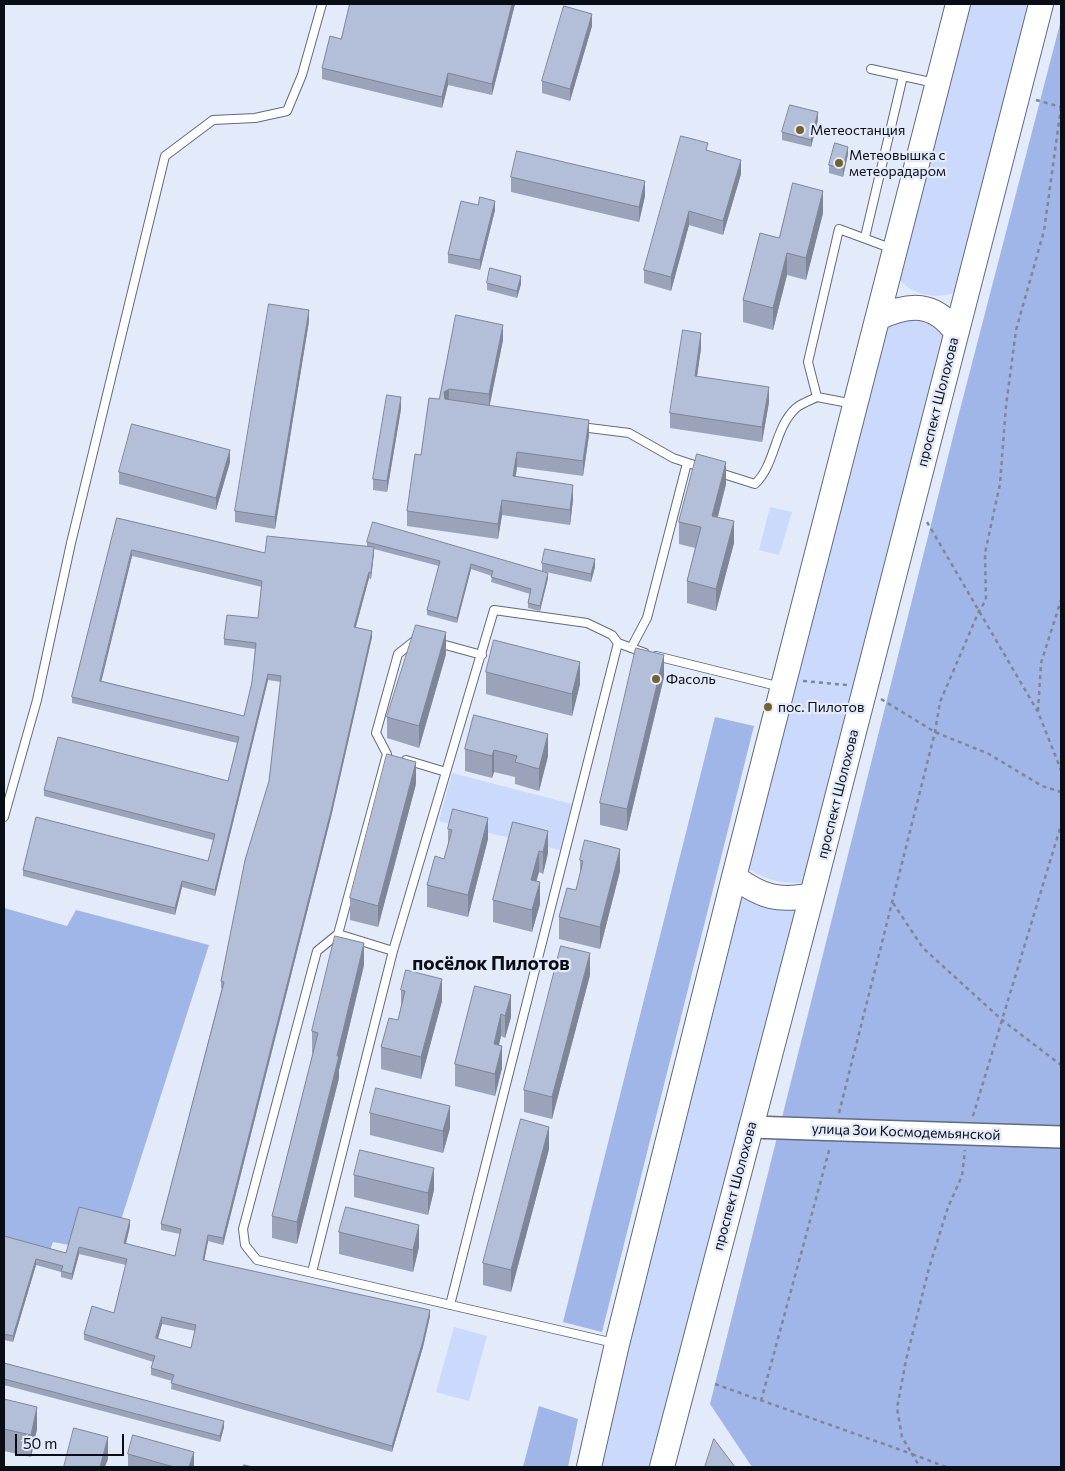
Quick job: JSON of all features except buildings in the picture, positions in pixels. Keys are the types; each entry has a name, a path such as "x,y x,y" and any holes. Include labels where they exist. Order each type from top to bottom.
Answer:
{"main road":[{"path":"588,1467 734,877 958,4"},
{"name":"проспект Шолохова","path":"662,1467 812,895 1041,4"},
{"path":"888,277 898,289 923,300 951,302 966,296"},
{"path":"878,318 894,310 913,307 930,310 947,320 956,332"},
{"path":"734,877 762,895 780,899 812,895"}],"street":[{"name":"улица Зои Космодемьянской","path":"750,1126 1061,1137"}],"lane":[{"path":"4,817 37,700 71,543 165,156 213,120 255,118 287,111 302,75 322,4"},
{"path":"871,69 937,84"},
{"path":"865,237 903,76"},
{"path":"817,397 808,362 839,229 865,237 895,250"},
{"path":"572,426 630,433 673,458 755,484 765,474 781,431 796,408 817,397 856,405"},
{"path":"631,648 646,618 687,463"},
{"path":"312,1272 393,951 494,610 587,623 612,635 618,643 631,648 784,684"},
{"path":"482,655 418,638 398,654 376,733 387,754 338,934 317,951 243,1229 245,1245 257,1260 617,1344"},
{"path":"450,1305 618,643"},
{"path":"387,754 446,772"},
{"path":"338,934 393,951"}],"path":[{"path":"761,1400 835,1129 935,732 940,702 979,611 986,600 985,553 1000,484 1006,406 1016,330 1044,231 1061,107 1017,94"},
{"path":"913,499 1038,712 1061,770"},
{"path":"1038,712 1041,663 1061,600"},
{"path":"784,684 865,687 935,732 989,754 1042,786 1061,792"},
{"path":"920,1467 902,1437 897,1408 906,1360 929,1268 948,1207 962,1176 967,1134 1061,825"},
{"path":"892,902 922,948 1002,1020 1061,1065"},
{"path":"715,1384 946,1467"}],"shaded area":[{"path":"966,4 1032,4 958,291 942,296 933,296 909,288 896,276"},
{"path":"1061,20 1061,1467 752,1467 710,1404 956,425"},
{"path":"928,317 948,334 806,882 781,882 760,875 745,866 884,324"},
{"path":"770,507 792,512 779,555 759,550"},
{"path":"715,717 754,726 602,1332 563,1322"},
{"path":"452,773 572,804 560,850 439,821"},
{"path":"740,895 754,903 775,910 798,908 649,1467 598,1467"},
{"path":"4,908 67,926 76,910 209,945 121,1220 80,1211 69,1245 53,1242 48,1255 4,1242"},
{"path":"454,1327 487,1336 469,1401 436,1392"},
{"path":"539,1406 578,1419 568,1467 523,1467"}],"place":[{"name":"Метеостанция","path":"800,130"},
{"name":"Метеовышка с метеорадаром","path":"839,163"},
{"name":"Фасоль","path":"656,679"},
{"name":"пос. Пилотов","path":"768,707"}],"district":[{"name":"посёлок Пилотов","path":"491,964"}]}
